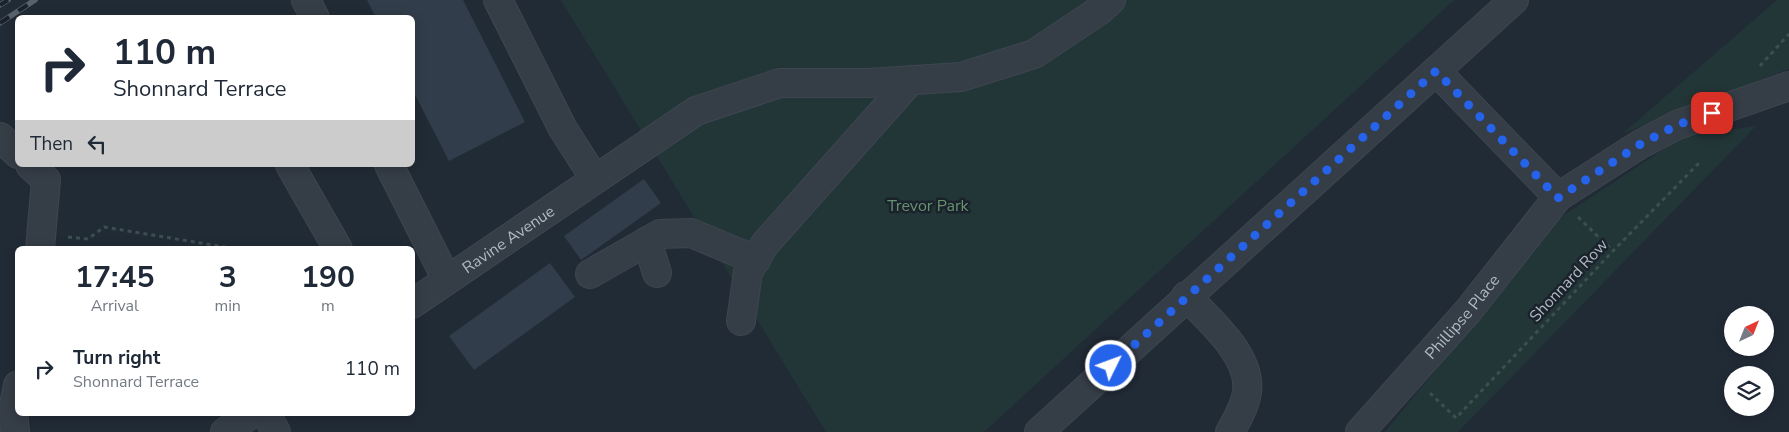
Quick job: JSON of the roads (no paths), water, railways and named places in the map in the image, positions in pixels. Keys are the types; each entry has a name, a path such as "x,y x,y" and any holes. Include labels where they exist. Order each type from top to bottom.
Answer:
{"street":[{"path":"306,0 314,15"},
{"path":"498,0 563,129 599,176"},
{"name":"Ravine Avenue","path":"415,302 696,111 780,83 868,83 961,77 1034,54 1100,10 1111,0"},
{"path":"1039,432 1186,296 1514,0"},
{"path":"1436,71 1558,198"},
{"path":"741,321 748,272 765,244 911,80"},
{"name":"Phillipse Place","path":"1360,432 1468,311 1558,198 1639,145 1677,125 1789,86"},
{"path":"0,137 15,151"},
{"path":"32,167 46,180 40,246"},
{"path":"291,167 336,246"},
{"path":"390,167 447,280"},
{"path":"590,274 660,234 691,233 756,260"},
{"path":"647,241 657,272"},
{"path":"1186,296 1234,350 1247,374 1247,392 1240,413 1230,432"},
{"path":"15,400 13,410 16,432"},
{"path":"225,432 248,416"},
{"path":"267,416 276,432"}],"railway":[{"path":"0,5 8,0"},
{"path":"0,23 35,0"}],"park label":[{"name":"Trevor Park","path":"928,205"}]}
